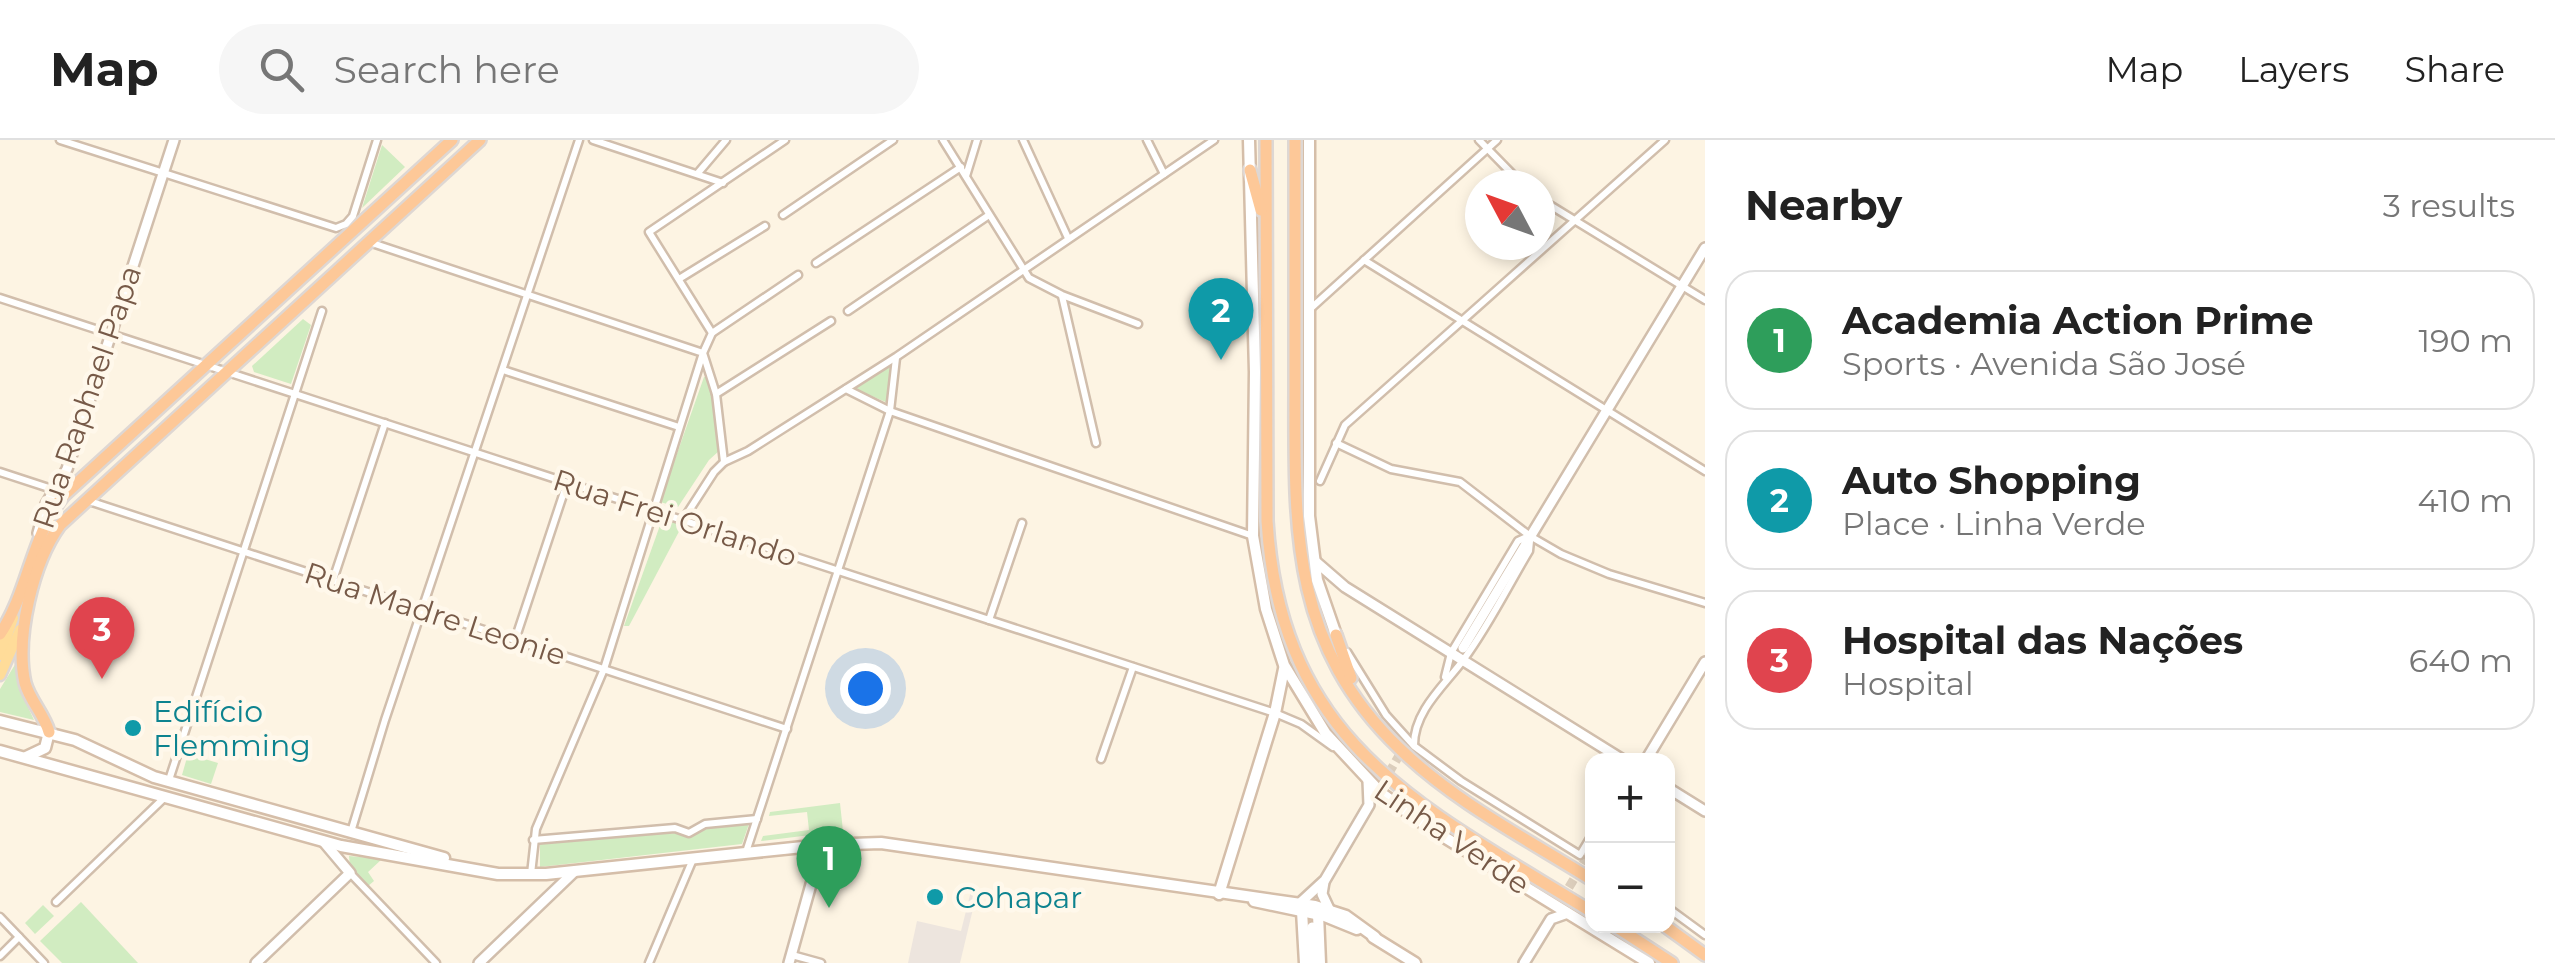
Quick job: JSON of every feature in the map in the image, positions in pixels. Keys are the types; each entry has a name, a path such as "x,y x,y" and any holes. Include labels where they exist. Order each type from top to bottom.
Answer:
{"highway":[{"path":"38,540 55,506 82,477 452,140"},
{"path":"84,499 480,140"},
{"name":"Linha Verde","path":"1266,140 1268,554 1278,604 1296,656 1344,734 1390,782 1426,809 1585,908"},
{"name":"Linha Verde","path":"1295,140 1295,504 1298,549 1314,616 1332,656 1388,738 1438,781 1585,876"},
{"path":"1250,170 1266,228"},
{"name":"Rua Raphael Papa","path":"21,612 52,537 84,499"},
{"name":"Rua Raphael Papa","path":"21,612 38,540"},
{"path":"0,634 21,612"},
{"path":"21,612 25,682 49,732"},
{"path":"1336,636 1357,696"},
{"path":"1626,933 1672,963"},
{"path":"1675,933 1705,956"}],"main road":[{"name":"Linha Verde","path":"1250,140 1255,372 1253,536 1266,609 1284,665 1309,710 1342,754 1388,799 1649,963"},
{"name":"Linha Verde","path":"1309,140 1308,488 1313,559 1336,636"},
{"name":"Rua Raphael Papa","path":"0,655 21,612"},
{"name":"Rua Raphael Papa","path":"0,675 21,612"},
{"path":"1219,894 1275,714 1284,665"},
{"path":"0,721 49,732 169,782 435,855 468,868"},
{"path":"26,757 46,748 49,732"},
{"path":"0,751 323,841 468,868 531,875 822,845 881,843 924,847 1323,912 1415,963"},
{"path":"85,773 81,763 87,755 105,754"},
{"path":"1301,907 1305,963"},
{"path":"1316,963 1323,912"}],"street":[{"path":"60,140 326,226 346,224 354,212 377,140"},
{"name":"Rua Raphael Papa","path":"38,540 42,512 66,472 174,140"},
{"path":"351,833 579,140"},
{"path":"593,140 724,183"},
{"path":"698,174 726,140"},
{"path":"712,333 649,232 786,140"},
{"path":"782,215 892,140"},
{"path":"943,140 1035,283 1138,324"},
{"path":"966,176 977,140"},
{"path":"1023,140 1068,238"},
{"path":"1146,140 1164,174"},
{"path":"682,520 724,462 748,451 896,357 1214,140"},
{"path":"1479,140 1508,170"},
{"path":"1308,311 1497,140"},
{"path":"1320,481 1345,424 1665,140"},
{"path":"816,263 961,167"},
{"path":"1555,208 1705,300"},
{"path":"848,311 990,216"},
{"path":"678,279 765,226"},
{"path":"368,241 703,353"},
{"path":"1463,648 1705,248"},
{"path":"1364,260 1705,471"},
{"path":"531,875 533,840 604,669 703,353 712,333 798,274"},
{"path":"1062,295 1096,443"},
{"name":"Rua Frei Orlando","path":"0,298 1275,714 1306,728 1342,754"},
{"path":"169,782 322,311"},
{"path":"716,394 831,322"},
{"path":"703,353 716,394 724,462"},
{"path":"746,853 890,411 896,357"},
{"path":"503,370 679,427"},
{"path":"845,388 890,411 1253,536"},
{"path":"333,580 385,423"},
{"path":"1336,443 1391,469 1460,482 1551,549 1596,570 1705,604"},
{"path":"0,472 55,490"},
{"path":"66,472 73,479 82,477"},
{"path":"515,640 566,482"},
{"name":"Rua Madre Leonie","path":"84,499 786,729"},
{"path":"989,620 1022,523"},
{"path":"1444,681 1451,653 1518,541 1530,536"},
{"path":"1414,746 1418,724 1530,551 1530,536"},
{"path":"1313,559 1345,587 1613,753"},
{"path":"1323,600 1330,589 1345,587"},
{"name":"Linha Verde","path":"1336,636 1380,707 1414,746 1461,780 1585,852"},
{"path":"1648,753 1705,662"},
{"path":"1102,760 1132,667"},
{"path":"1400,732 1418,724"},
{"path":"1656,753 1661,736"},
{"path":"1301,907 1324,880 1369,805 1368,781"},
{"path":"1675,793 1705,812"},
{"path":"56,902 165,797"},
{"path":"1369,805 1388,799"},
{"path":"533,840 675,828 689,833 705,824 757,819"},
{"path":"323,841 436,963"},
{"path":"821,963 790,959 822,845"},
{"path":"648,963 693,858"},
{"path":"479,963 576,870"},
{"path":"256,963 350,872"},
{"path":"1323,912 1324,880"},
{"path":"1544,898 1551,919"},
{"path":"1524,963 1551,919 1568,913"},
{"path":"1675,914 1705,938"},
{"path":"0,917 44,963"},
{"path":"1312,927 1316,963"},
{"path":"0,956 19,937"},
{"path":"1686,940 1705,938"}],"shaded area":[{"path":"972,887 978,888 960,963 908,963 917,921 961,931"}],"green space":[{"path":"382,145 405,167 362,208"},
{"path":"303,319 311,325 291,384 254,372 252,366"},
{"path":"890,366 888,403 855,389"},
{"path":"709,376 720,450 678,507 660,502 704,377"},
{"path":"663,517 683,524 629,626 624,626"},
{"path":"16,663 21,692 34,720 0,712 0,689"},
{"path":"188,754 218,763 211,784 182,775"},
{"path":"840,803 843,831 761,841 763,836 809,830 807,812 769,816 770,812"},
{"path":"749,824 742,844 540,867 540,843 675,833 689,837 705,828"},
{"path":"349,856 382,859 368,872 374,881 368,886 350,867"},
{"path":"81,902 138,963 62,963 40,941"},
{"path":"43,905 54,916 35,934 25,923"}],"tunnel":[{"path":"1444,679 1463,648"},
{"path":"1368,808 1403,749"},
{"path":"1548,922 1585,861"}],"place":[{"name":"Auto Shopping","path":"1221,360"},
{"name":"Hospital das Nações","path":"102,679"},
{"name":"Edifício Flemming","path":"133,728"},
{"name":"Cohapar","path":"935,897"},
{"name":"Academia Action Prime","path":"829,908"}]}
